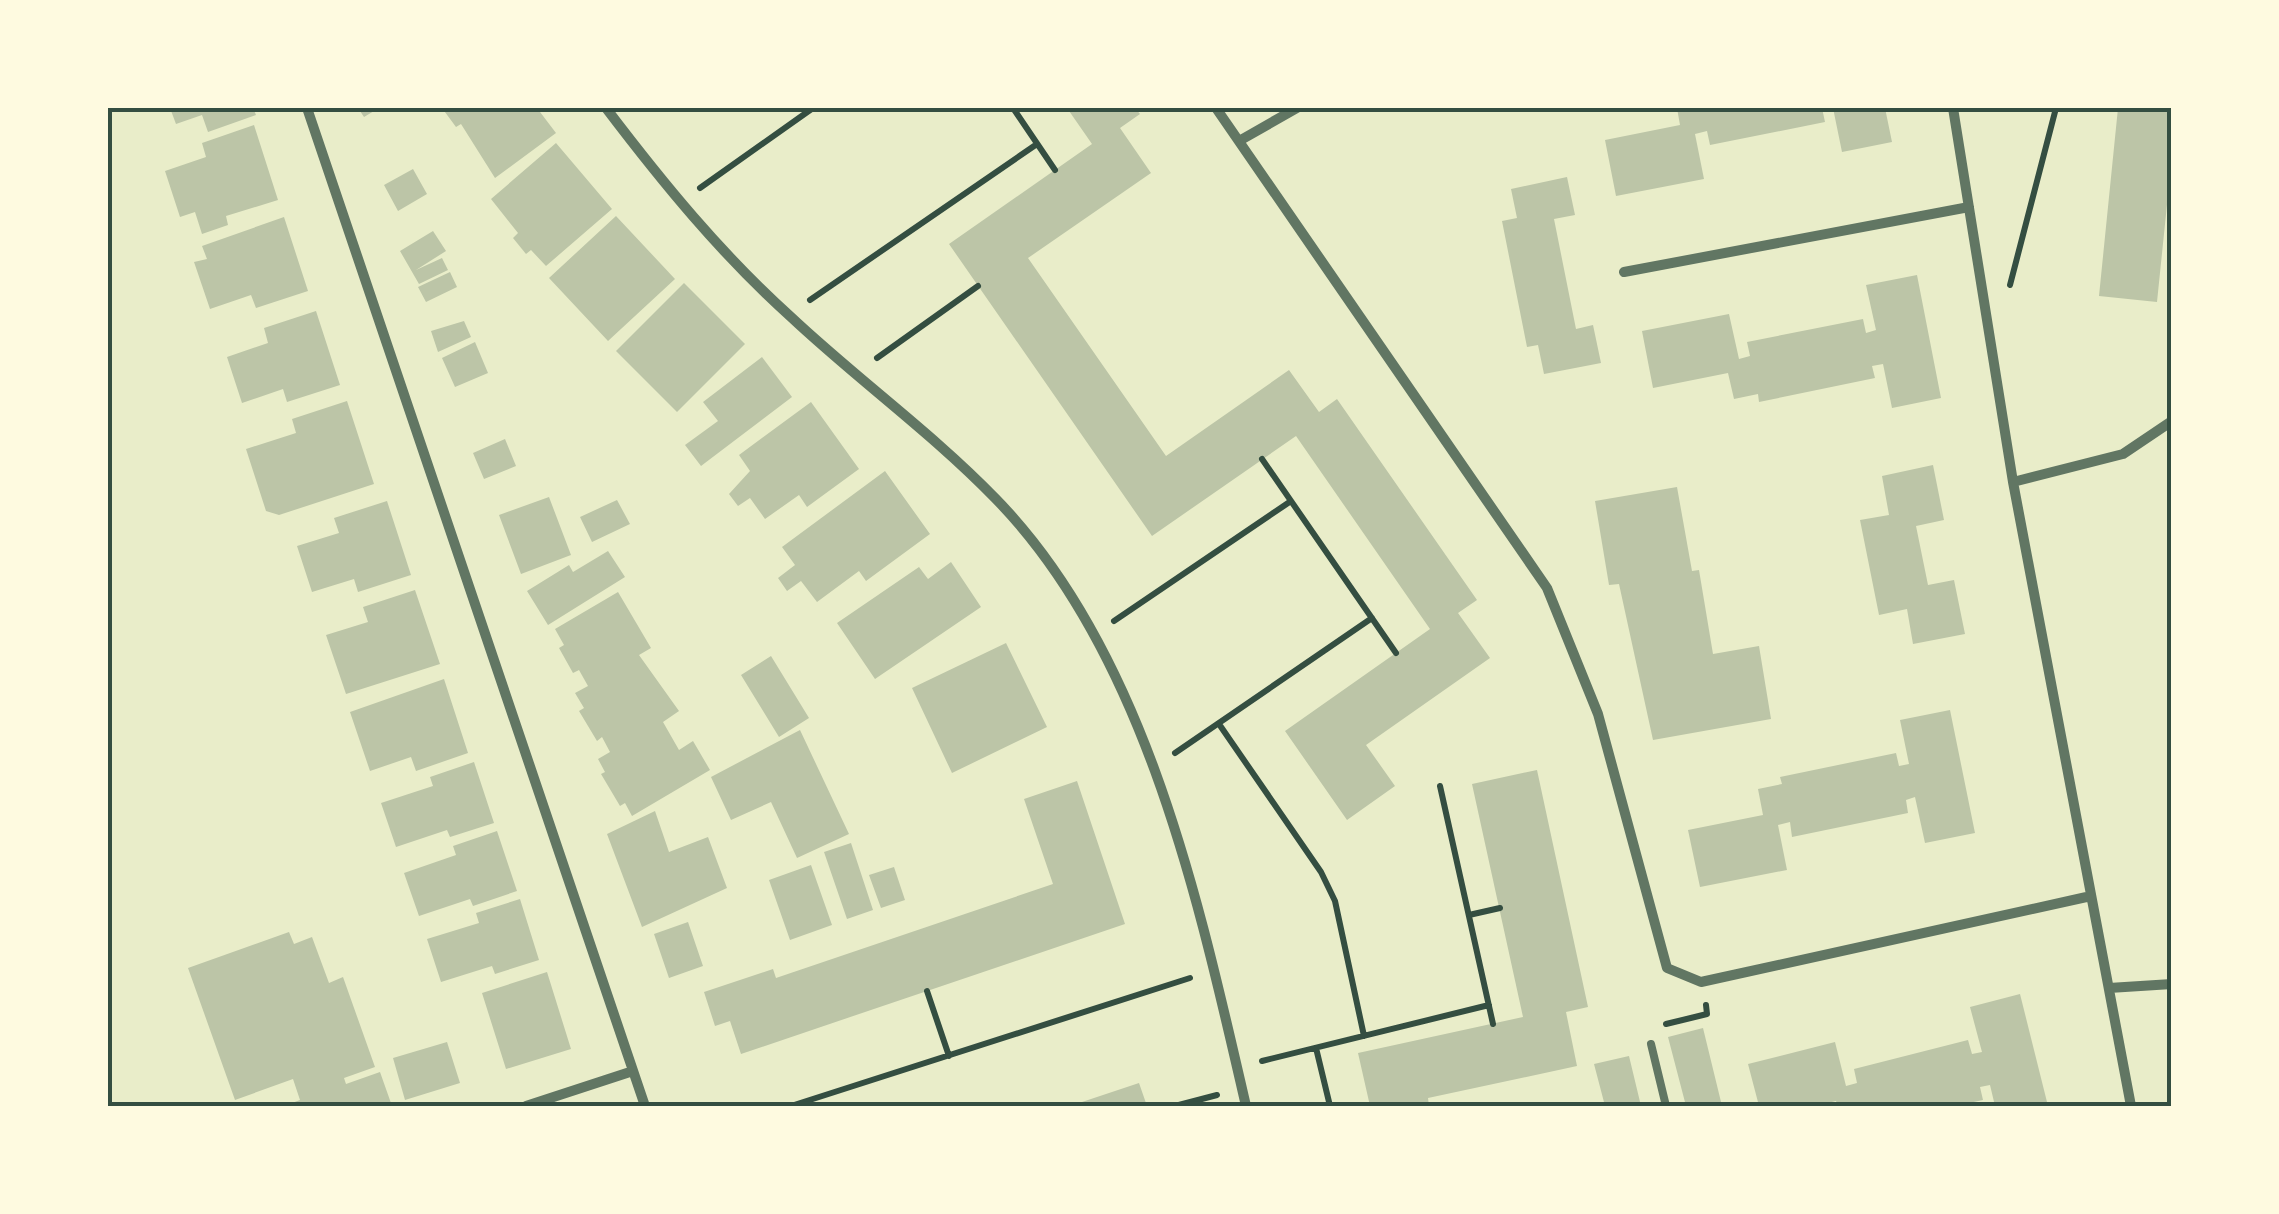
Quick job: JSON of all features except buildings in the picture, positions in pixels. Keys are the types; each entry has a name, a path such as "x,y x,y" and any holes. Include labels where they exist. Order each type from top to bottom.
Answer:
{"street":[{"path":"307,108 645,1106"},
{"path":"606,108 678,203 788,315 996,498 1060,578 1092,632 1176,836 1246,1106"},
{"path":"1216,108 1547,588 1598,714 1667,968 1701,982 2091,896"},
{"path":"1238,140 1297,108"},
{"path":"1952,108 2013,482 2131,1106"},
{"path":"1624,272 1969,207"},
{"path":"2013,482 2123,454 2172,422"},
{"path":"2109,988 2172,984"},
{"path":"526,1106 634,1071"}],"lane":[{"path":"1651,1044 1666,1106"}],"path":[{"path":"678,203 813,108"},
{"path":"1012,108 1055,170"},
{"path":"2007,298 2056,108"},
{"path":"788,315 1038,144"},
{"path":"855,374 978,286"},
{"path":"1262,460 1396,652"},
{"path":"1092,632 1138,608 1290,501"},
{"path":"1150,765 1220,724 1372,618"},
{"path":"1220,724 1328,886 1364,1036"},
{"path":"1440,786 1493,1024"},
{"path":"1469,914 1500,908"},
{"path":"792,1106 1214,971"},
{"path":"1651,1044 1651,1028 1708,1014 1701,982"},
{"path":"927,991 949,1056"},
{"path":"1237,1067 1489,1005"},
{"path":"1316,1048 1330,1106"},
{"path":"1175,1106 1242,1088"}]}
